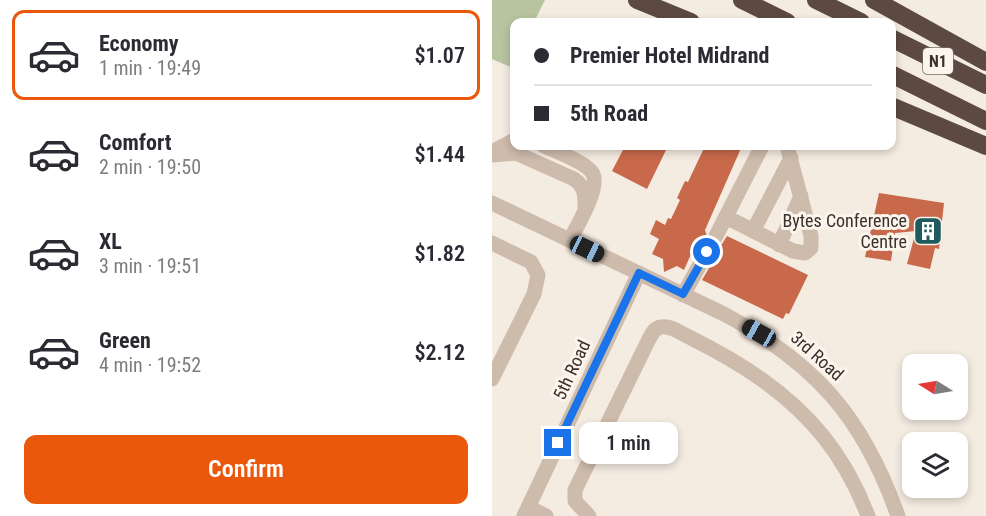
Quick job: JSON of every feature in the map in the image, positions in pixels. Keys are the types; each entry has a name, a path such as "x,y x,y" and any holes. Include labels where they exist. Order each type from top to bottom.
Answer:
{"highway":[{"path":"637,0 681,18"},
{"path":"742,0 779,18"},
{"path":"816,0 853,18"},
{"path":"874,0 986,62"},
{"name":"N1","path":"896,40 986,85"},
{"name":"N1","path":"896,76 986,121"},
{"path":"896,108 986,146"}],"street":[{"path":"492,153 510,142"},
{"path":"552,150 585,166 594,174 595,188 570,240"},
{"path":"716,236 760,150"},
{"path":"726,217 800,252 811,248 811,236 789,152"},
{"path":"753,231 789,152"},
{"path":"492,153 516,153 574,179 582,184 585,191 585,210"},
{"path":"779,244 801,196"},
{"name":"3rd Road","path":"492,203 683,294 759,333 790,355 824,385 844,409 866,442 898,516"},
{"path":"492,243 531,262 538,275 534,294 492,379"},
{"path":"683,294 707,252"},
{"name":"5th Road","path":"526,512 639,273"},
{"path":"589,516 575,501 575,490 649,339 654,330 660,327 670,328 716,351 765,381 795,405 842,462 857,489 868,516"},
{"path":"526,512 546,516"}],"green space":[{"path":"492,0 545,0 536,18 510,18 510,67 492,59"}],"building":[{"path":"623,150 666,150 647,189 612,171"},
{"path":"703,150 740,150 705,230 709,243 702,244 695,254 692,252 684,270 677,266 664,272 663,259 652,254 659,239 650,234 656,220 665,225 668,218 671,219 680,200 677,198 685,181 688,182"},
{"name":"Bytes Conference Centre","path":"879,193 944,203 939,249 935,248 930,269 907,264 916,231 895,233 891,261 865,257"},
{"path":"727,236 808,275 789,314 786,313 783,319 702,280 716,256 714,245 722,244"}],"place":[{"name":"Bytes Conference Centre","path":"928,231"}],"route":[{"path":"558,443 639,273 683,294 707,252"}]}
